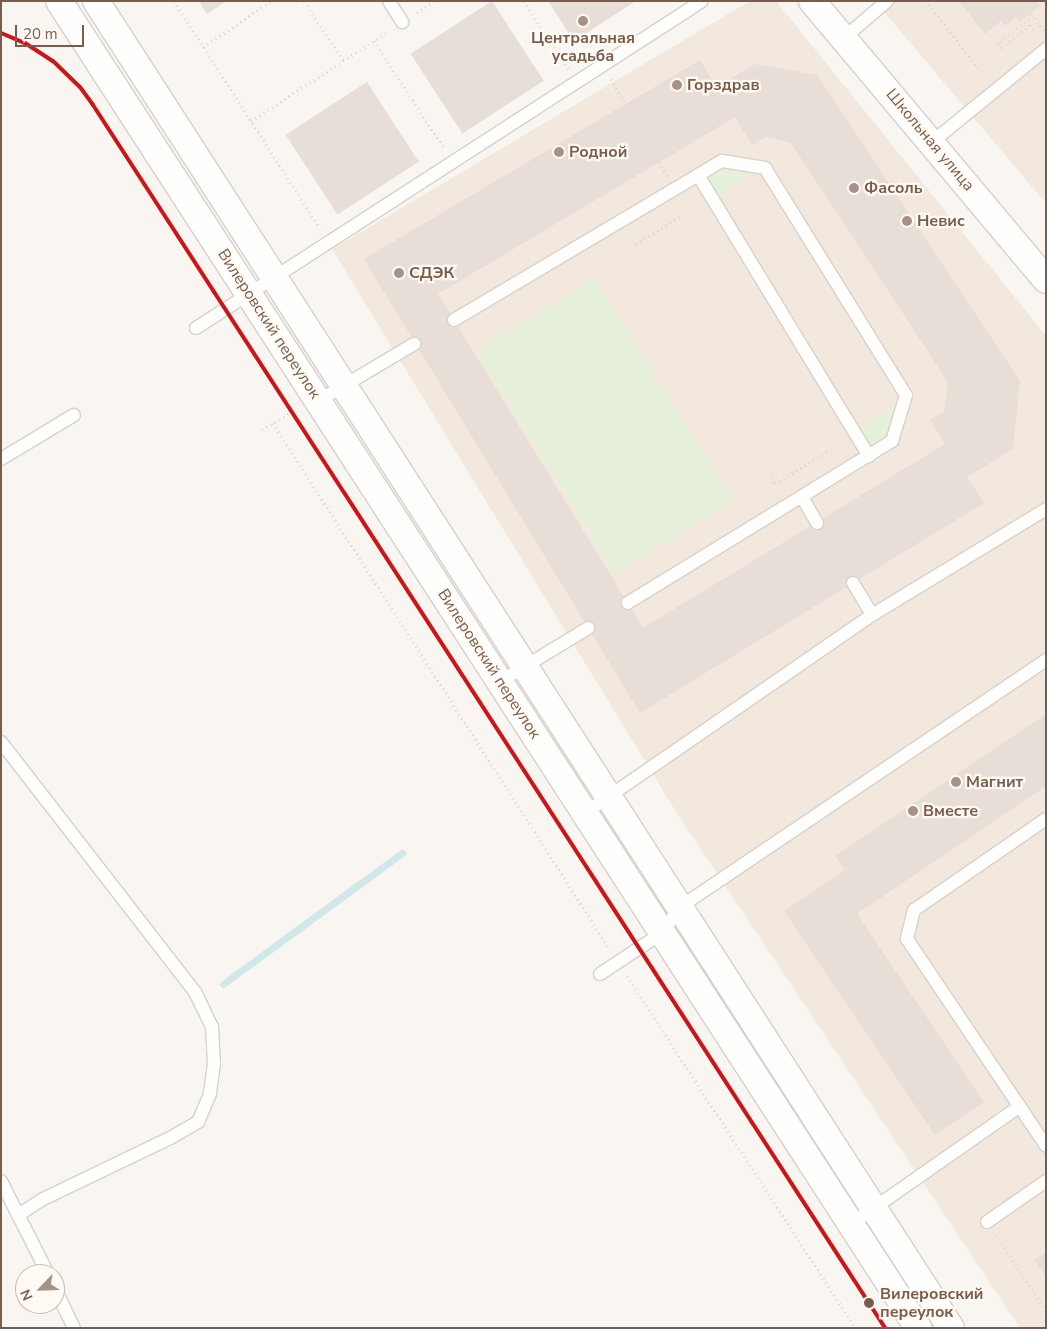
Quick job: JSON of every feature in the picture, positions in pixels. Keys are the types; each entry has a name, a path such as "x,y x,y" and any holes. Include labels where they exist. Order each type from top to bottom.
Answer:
{"street":[{"name":"Вилеровский переулок","path":"59,1 249,294 308,404 501,681 918,1328"},
{"name":"Вилеровский переулок","path":"96,1 951,1328"},
{"name":"Школьная улица","path":"812,1 1046,280"}],"lane":[{"path":"389,1 402,22"},
{"path":"196,328 702,1"},
{"path":"844,38 887,1"},
{"path":"932,142 1046,49"},
{"path":"454,320 722,161 765,168 906,395 892,441 628,604"},
{"path":"698,175 869,456"},
{"path":"308,404 414,344"},
{"path":"1,458 74,415"},
{"path":"802,497 817,523"},
{"path":"585,812 872,615 1046,509"},
{"path":"853,583 872,615"},
{"path":"501,681 588,628"},
{"path":"600,974 662,933 680,907 1046,660"},
{"path":"1,742 195,992 212,1027 214,1064 210,1094 198,1122 170,1138 43,1199 18,1215"},
{"path":"1046,819 914,910 907,939 1046,1146"},
{"path":"851,1224 1020,1106"},
{"path":"1,1181 43,1264"},
{"path":"987,1222 1046,1181"},
{"path":"65,1310 74,1328"}],"path":[{"path":"174,1 329,242"},
{"path":"203,47 272,1"},
{"path":"304,1 343,60"},
{"path":"251,121 434,1"},
{"path":"524,1 576,82"},
{"path":"926,1 983,73"},
{"path":"1034,30 1030,25 1002,48 998,43 1032,15 1046,33"},
{"path":"374,41 452,162"},
{"path":"602,65 626,104"},
{"path":"640,250 636,244 681,216"},
{"path":"262,430 308,404"},
{"path":"273,423 618,962 856,1328"},
{"path":"771,477 775,484 828,451"},
{"path":"987,1222 1046,1311"}],"shaded area":[{"path":"750,1 776,1 1046,336 1046,1328 1020,1328 678,815 332,249"},
{"path":"875,1 1046,1 1046,199 1044,201"}],"green space":[{"path":"722,163 760,169 714,199 700,176"},
{"path":"594,278 733,500 615,574 476,352"},
{"path":"900,401 888,440 871,451 857,430"}],"building":[{"path":"199,1 226,1 207,14"},
{"path":"492,1 544,81 462,134 411,54"},
{"name":"Центральная усадьба","path":"548,1 636,1 574,41"},
{"path":"959,1 1036,1 1040,6 1020,22 1016,17 1005,26 1001,21 985,34"},
{"path":"700,60 716,87 755,64 817,75 1020,381 1013,449 967,477 984,503 640,713 364,259","holes":["735,117 752,145 766,137 791,143 948,382 944,411 930,420 945,444 643,628 438,294"]},
{"path":"367,82 419,162 337,215 286,135"},
{"path":"1046,714 1046,786 857,914 984,1102 935,1135 784,911 845,870 835,856"},
{"path":"1046,1252 1046,1276 1034,1260"}],"waterway":[{"path":"223,984 402,853"}],"transit line":[{"path":"1,33 25,43 53,61 80,87 93,105 885,1328"}],"place":[{"name":"Центральная усадьба","path":"583,21"},
{"name":"Горздрав","path":"677,85"},
{"name":"Родной","path":"559,152"},
{"name":"Фасоль","path":"854,188"},
{"name":"Невис","path":"907,221"},
{"name":"СДЭК","path":"399,273"},
{"name":"Магнит","path":"956,782"},
{"name":"Вместе","path":"913,811"},
{"name":"Вилеровский переулок","path":"869,1303"}]}
